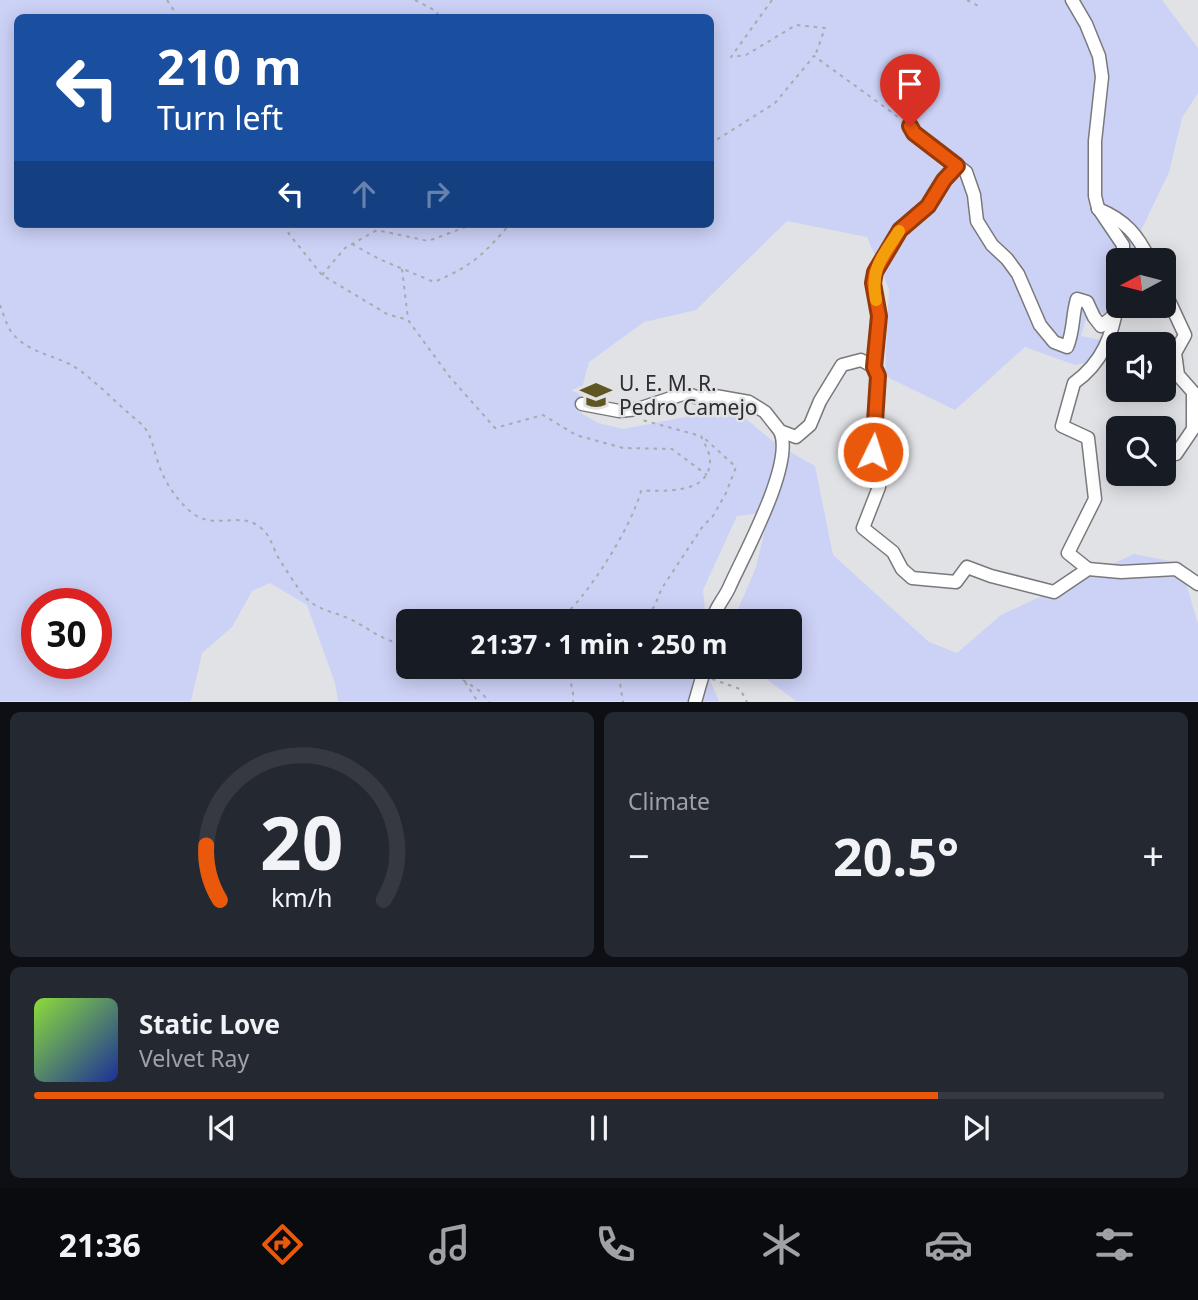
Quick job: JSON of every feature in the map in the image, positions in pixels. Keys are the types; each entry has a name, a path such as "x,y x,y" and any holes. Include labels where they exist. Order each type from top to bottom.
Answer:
{"street":[{"path":"1072,0 1086,24 1099,56 1102,77 1095,141 1095,196 1098,208 1123,248"},
{"path":"910,126 914,133 965,172 974,195 977,220 992,244 1018,274 1040,326 1054,342 1067,347 1074,332 1077,299 1087,302 1101,326 1108,318"},
{"path":"957,166 944,180 928,206 900,230 875,272 873,283 879,316 874,367 878,376 873,452 879,487 863,528 893,552 902,569 912,578 956,582 967,568 1054,592 1087,569"},
{"path":"1098,208 1114,215 1140,238 1144,248"},
{"path":"1176,316 1185,335 1175,353 1178,375 1193,392 1193,429 1176,454"},
{"path":"1114,318 1103,354 1090,371 1073,383 1062,426 1088,438 1095,499 1068,553 1087,569 1107,572 1176,569 1198,584"},
{"path":"780,431 796,437 810,425 820,401 842,365 861,360 874,367"},
{"path":"582,404 619,411 638,409 686,393 696,397 715,396 750,402 765,412 780,431 784,440 780,472 751,541 717,609"},
{"path":"695,702 702,679"}],"path":[{"path":"415,0 438,14"},
{"path":"714,141 775,103 814,56 825,28 796,25 746,55 731,57 772,0"},
{"path":"967,0 982,8"},
{"path":"814,56 910,126"},
{"path":"287,228 322,275 387,314 408,320"},
{"path":"322,275 345,248 377,230 428,242 464,228"},
{"path":"352,244 433,282 464,269 488,250 507,228"},
{"path":"401,268 408,320 449,376 495,428 543,415 576,435 623,448 672,449 706,475"},
{"path":"0,305 10,330 27,348 58,357 76,367 141,423 153,440 163,475 183,505 198,517 211,521 248,520 261,527 271,539 278,558 304,596 328,613 348,617 396,643"},
{"path":"638,409 643,422 701,436 736,467 726,494 713,516 703,526 662,588 652,609"},
{"path":"571,609 621,537 636,511 641,491 675,490 696,485 706,475 711,459 701,436"},
{"path":"570,679 573,702"},
{"path":"620,679 623,702"},
{"path":"720,679 740,689 747,702"},
{"path":"463,680 478,702"},
{"path":"463,680 481,692 489,702"}],"shaded area":[{"path":"0,0 1162,0 1198,48 1198,93 1182,118 1169,172 1134,248 1106,248 1106,313 1087,315 1081,336 1106,341 1106,359 1075,365 1025,347 955,410 885,376 889,289 867,237 787,221 696,310 644,322 589,362 576,410 598,423 623,429 712,412 739,413 776,444 815,466 833,555 929,642 957,653 1001,615 1134,554 1180,563 1198,624 1198,701 796,701 766,679 802,679 802,609 738,609 756,567 769,512 737,516 703,590 705,609 396,609 396,679 711,679 719,701 338,701 335,683 307,605 270,583 252,591 232,627 202,653 191,701 0,701"}],"slow traffic":[{"path":"876,300 873,283 875,272 899,231"}],"place":[{"name":"U. E. M. R. Pedro Camejo","path":"596,395"}],"route":[{"path":"873,452 878,376 874,367 875,342 879,316 873,283 875,272 900,230 928,206 944,180 957,166 914,133 910,126"}]}
